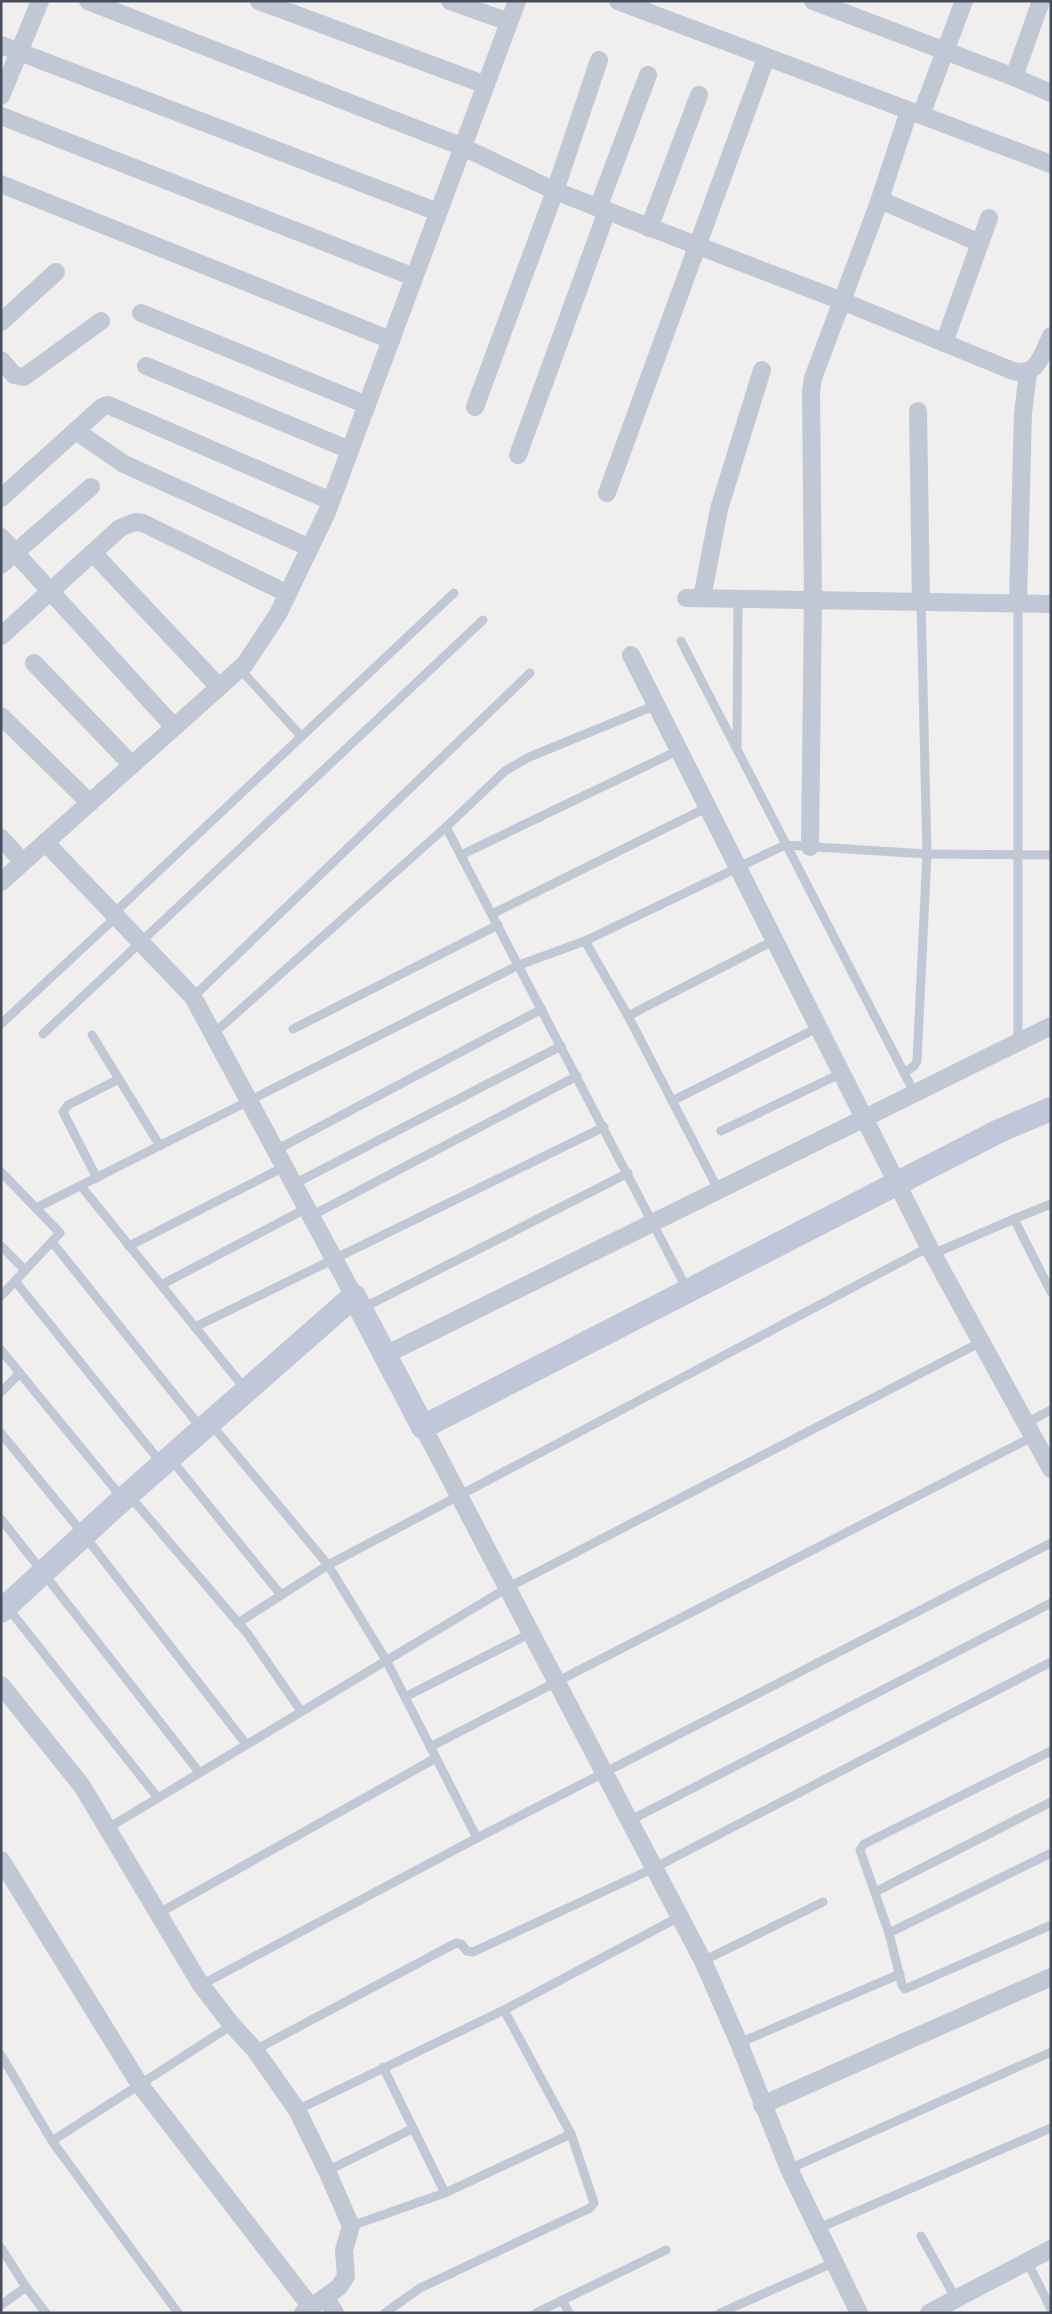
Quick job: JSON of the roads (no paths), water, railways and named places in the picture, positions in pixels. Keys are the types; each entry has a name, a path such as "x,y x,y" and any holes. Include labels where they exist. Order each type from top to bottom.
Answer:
{"street":[{"path":"1,96 40,1"},
{"path":"88,1 462,147 555,191 602,210 842,301 1013,371 1028,372"},
{"path":"259,1 486,85"},
{"path":"450,1 509,22"},
{"path":"1,882 240,669 278,614 331,501 517,1"},
{"path":"618,1 1051,164"},
{"path":"813,1 1014,77 1051,93"},
{"path":"810,847 813,600 811,392 814,378 880,200 915,113 945,52 964,1"},
{"path":"1014,77 1041,1"},
{"path":"1,45 438,212"},
{"path":"607,493 766,58"},
{"path":"475,407 555,191 599,60"},
{"path":"518,455 648,75"},
{"path":"649,228 699,95"},
{"path":"1,116 414,276"},
{"path":"1,184 391,340"},
{"path":"880,200 980,243"},
{"path":"944,343 989,218"},
{"path":"1,322 56,272"},
{"path":"140,313 367,405"},
{"path":"1,360 14,375 24,377 101,321"},
{"path":"1018,604 1023,413 1028,372 1037,364 1051,337"},
{"path":"146,366 350,450"},
{"path":"762,370 694,598 1051,604"},
{"path":"1,498 102,407 112,405 331,501"},
{"path":"918,411 921,602"},
{"path":"76,431 124,464 310,548"},
{"path":"1,565 91,487"},
{"path":"1,636 120,528 136,522 143,523 288,594"},
{"path":"1,537 174,727"},
{"path":"93,554 219,687"},
{"path":"631,655 931,1250 1051,1469"},
{"path":"34,663 132,765"},
{"path":"1,716 90,803"},
{"path":"1,838 23,862"},
{"path":"45,842 193,997 358,1302 703,1961 739,2043 789,2169 859,2313"},
{"path":"385,1355 1051,1026"},
{"path":"423,1427 999,1131 1051,1109"},
{"path":"3,1606 44,1572 246,1390 358,1302"},
{"path":"1,1685 82,1786 201,1984 232,2025 255,2050 297,2110 327,2170 351,2226 344,2250 346,2276 331,2305 307,2310 140,2085 1,1860"},
{"path":"762,2105 1051,1977"},
{"path":"929,2313 1051,2248"}],"lane":[{"path":"1,1024 301,736 454,594"},
{"path":"737,752 738,598"},
{"path":"904,1073 910,1070 917,1061 927,854 921,602"},
{"path":"1018,604 1018,1042"},
{"path":"43,1034 483,620"},
{"path":"681,641 784,846 915,1094"},
{"path":"240,669 301,736"},
{"path":"193,997 530,672"},
{"path":"213,1034 446,827 495,779 514,764 656,705"},
{"path":"462,855 679,750"},
{"path":"492,914 708,807"},
{"path":"446,827 688,1291"},
{"path":"36,1208 519,965 585,941 784,846 927,854 1051,855"},
{"path":"293,1029 498,925"},
{"path":"628,1016 775,940"},
{"path":"585,941 628,1016 718,1189"},
{"path":"276,1150 542,1009"},
{"path":"672,1101 819,1027"},
{"path":"92,1035 160,1146"},
{"path":"294,1184 561,1046"},
{"path":"721,1131 842,1073"},
{"path":"161,1285 577,1076"},
{"path":"97,1178 63,1112 68,1105 119,1079"},
{"path":"195,1327 604,1127"},
{"path":"130,1246 284,1167"},
{"path":"1,1172 60,1233 1,1296"},
{"path":"358,1302 628,1173"},
{"path":"81,1186 246,1390"},
{"path":"238,1623 328,1565 458,1494 931,1250 1051,1204"},
{"path":"1014,1219 1051,1292"},
{"path":"52,1242 206,1426 328,1565 386,1660 476,1838"},
{"path":"1,1246 25,1270"},
{"path":"15,1282 281,1595"},
{"path":"108,1828 507,1588 981,1342"},
{"path":"1,1350 126,1497 238,1623 301,1711"},
{"path":"1,1392 20,1373"},
{"path":"430,1747 1029,1430 1051,1410"},
{"path":"1,1433 84,1535 246,1744"},
{"path":"1,1519 200,1772"},
{"path":"201,1984 476,1838 1051,1543"},
{"path":"629,1821 1051,1603"},
{"path":"3,1606 158,1798"},
{"path":"405,1698 531,1633"},
{"path":"255,2050 456,1943 461,1944 467,1952 473,1952 654,1868 1051,1662"},
{"path":"1051,1751 864,1844 860,1850 889,1933 902,1984 908,1989 1051,1925"},
{"path":"159,1913 436,1758"},
{"path":"876,1892 1051,1802"},
{"path":"889,1933 1051,1853"},
{"path":"703,1961 823,1902"},
{"path":"297,2110 504,2010 680,1917"},
{"path":"739,2043 900,1974"},
{"path":"385,2313 420,2288 593,2206 594,2199 572,2134 504,2010"},
{"path":"52,2141 232,2025"},
{"path":"789,2169 1051,2052"},
{"path":"1,2055 52,2141 178,2313"},
{"path":"383,2067 445,2194"},
{"path":"818,2228 1051,2128"},
{"path":"327,2170 412,2129"},
{"path":"351,2226 445,2194 572,2134"},
{"path":"921,2236 956,2299"},
{"path":"1,2248 26,2287 46,2313"},
{"path":"536,2313 666,2250"},
{"path":"1027,2261 1051,2309"},
{"path":"720,2313 835,2262"},
{"path":"1,2305 26,2287"},
{"path":"562,2300 569,2313"}]}
